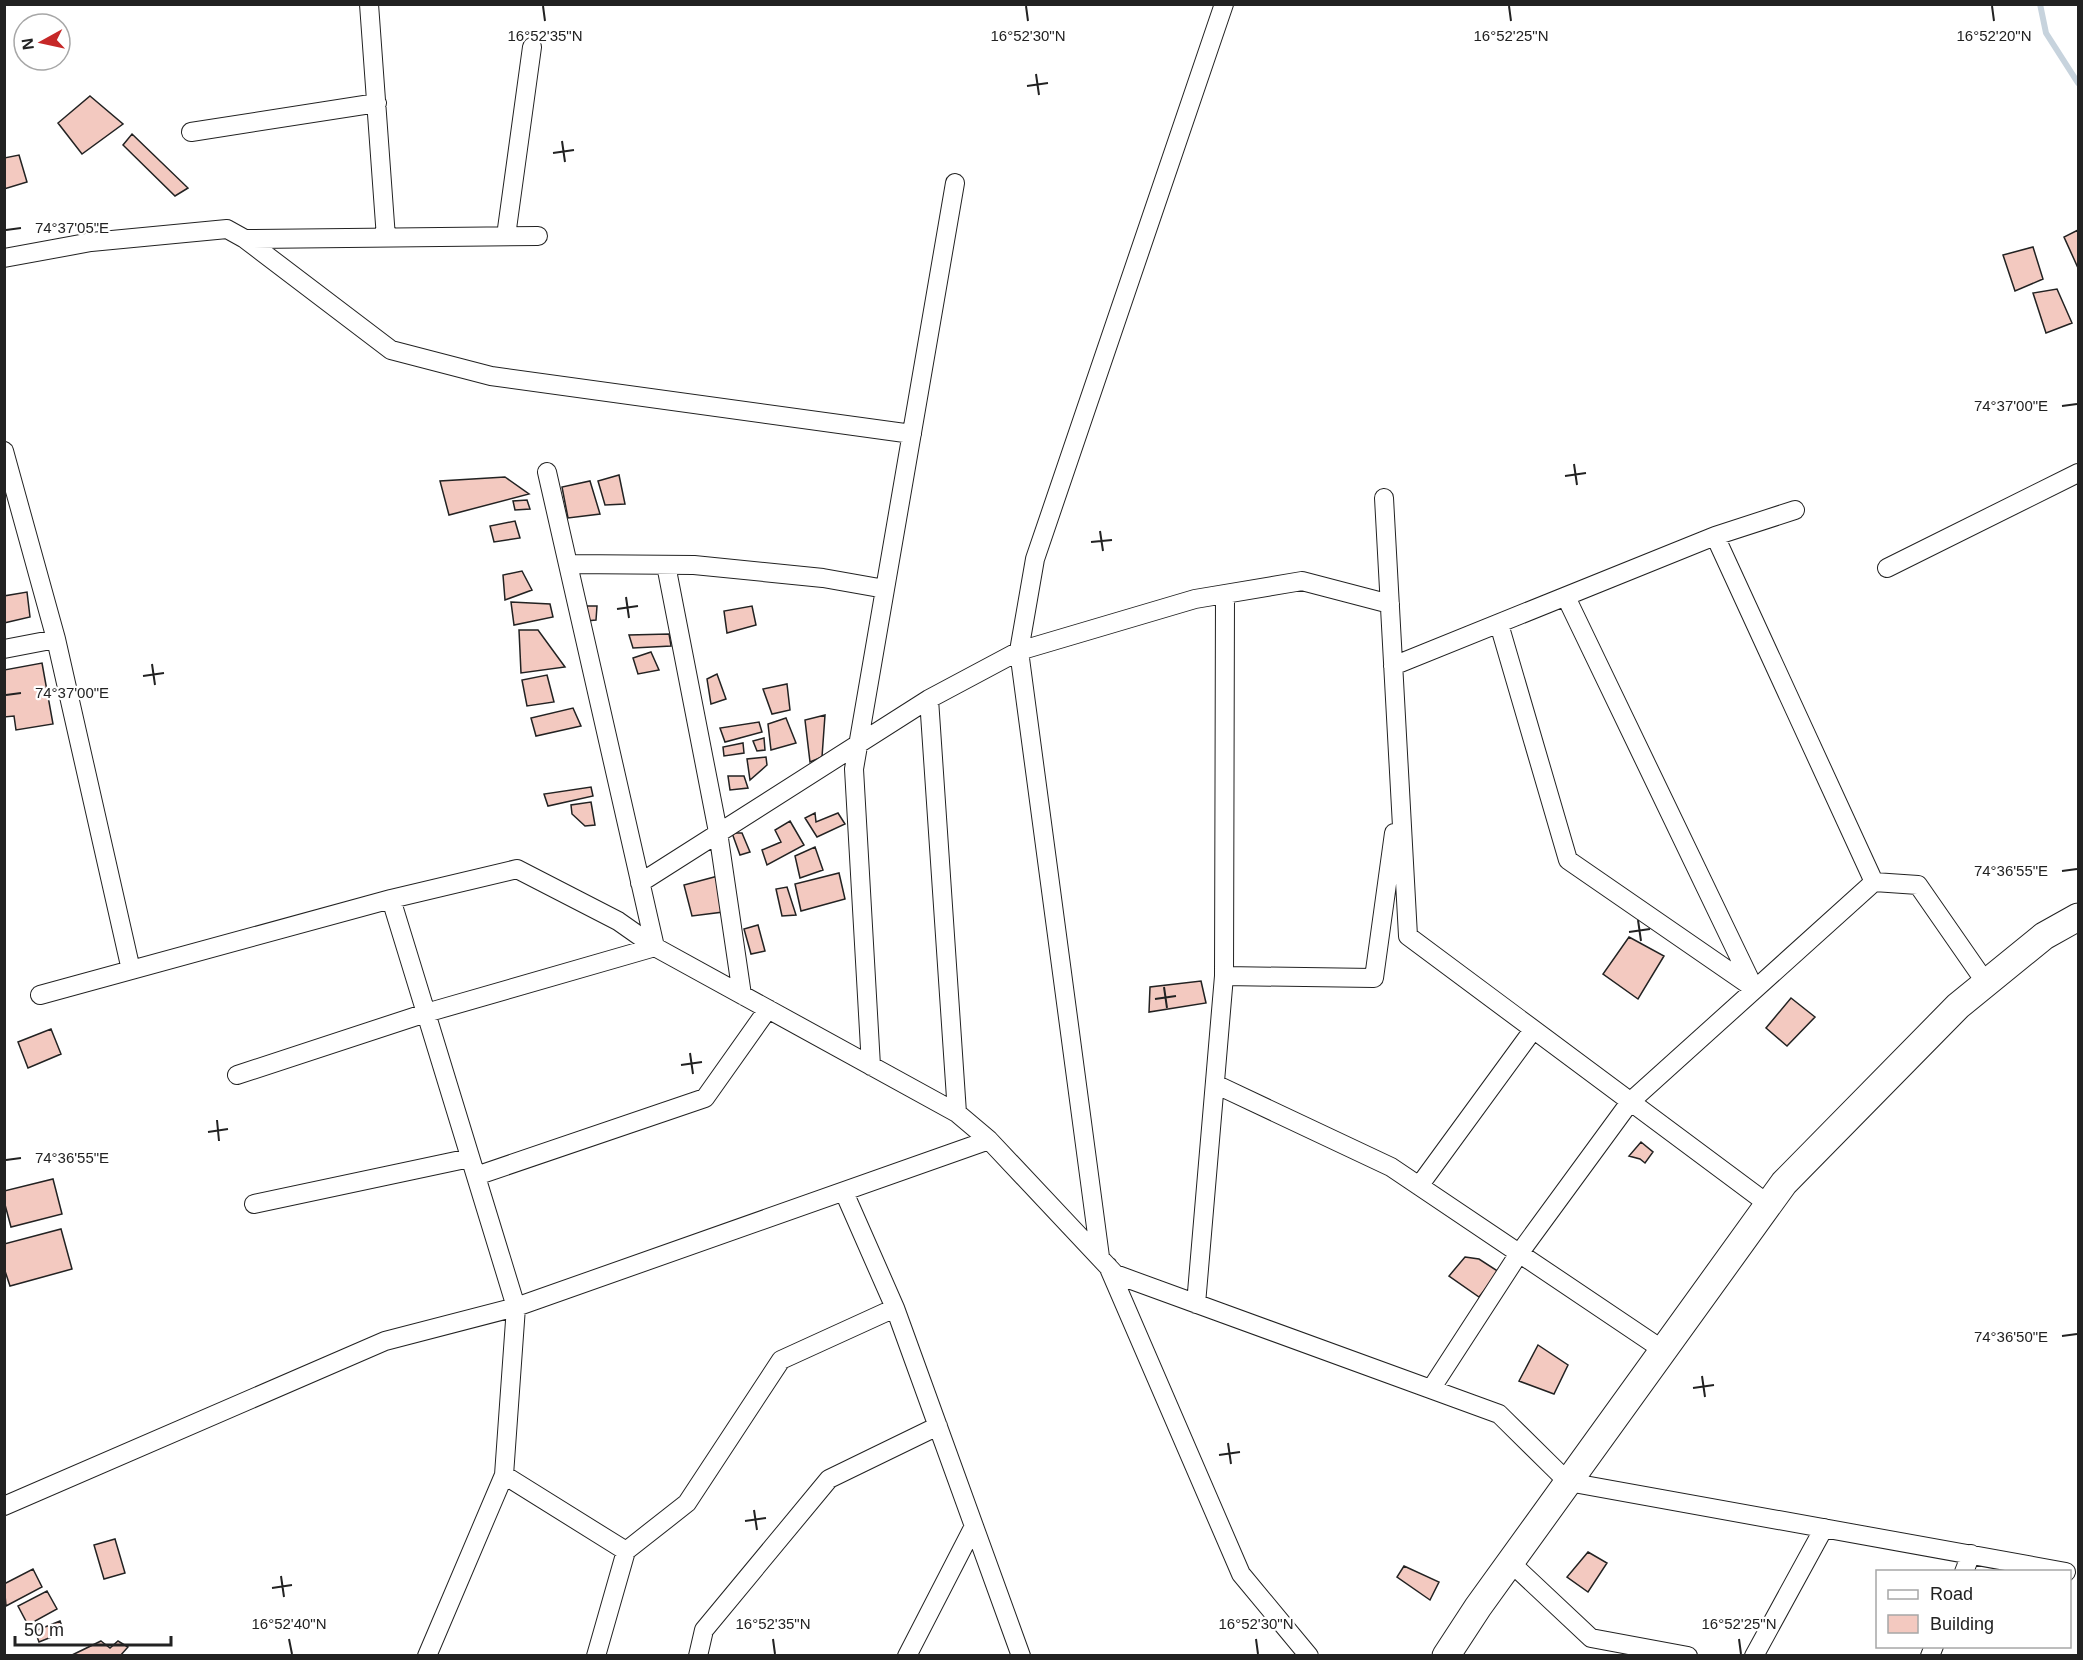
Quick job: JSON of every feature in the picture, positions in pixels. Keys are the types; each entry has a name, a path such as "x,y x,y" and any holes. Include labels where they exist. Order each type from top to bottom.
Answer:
{"main road":[{"path":"1446,1656 1510,1562 1784,1183 1958,1006 2044,936 2079,917"}],"street":[{"path":"369,4 386,238"},
{"path":"1224,4 1035,559 1019,651 1104,1262 1241,1574 1309,1656"},
{"path":"506,236 532,47"},
{"path":"191,132 377,103"},
{"path":"872,1066 854,769 955,183"},
{"path":"4,258 91,242 227,229 245,239 391,350 491,376 912,434"},
{"path":"245,239 538,236"},
{"path":"4,451 56,639 131,970"},
{"path":"547,472 655,947"},
{"path":"1887,568 2079,473"},
{"path":"1384,498 1408,936 1768,1204"},
{"path":"1393,666 1715,536 1795,510"},
{"path":"1715,536 1874,882"},
{"path":"568,564 694,565 824,578 885,589"},
{"path":"666,565 718,832 742,995"},
{"path":"640,883 929,699 1019,651 1196,599 1302,581 1390,604"},
{"path":"1196,1304 1224,976 1225,594"},
{"path":"1566,597 1755,989"},
{"path":"1499,624 1568,860 1755,989"},
{"path":"4,649 56,639"},
{"path":"929,699 957,1113"},
{"path":"1224,976 1374,978 1400,791"},
{"path":"40,995 391,899 517,869 618,921 655,947 957,1113 989,1140 1115,1274 1499,1414 1568,1482 2057,1570"},
{"path":"1431,1389 1519,1253 1630,1102 1874,882 1918,885 1986,983"},
{"path":"391,899 516,1307 504,1474 427,1656"},
{"path":"237,1075 426,1013 655,947"},
{"path":"476,1176 705,1098 768,1009"},
{"path":"1419,1186 1533,1030"},
{"path":"1215,1084 1392,1167 1663,1350"},
{"path":"4,1506 385,1341 516,1307 989,1140"},
{"path":"254,1204 470,1158"},
{"path":"844,1192 895,1308 1021,1656"},
{"path":"596,1656 626,1551 687,1503 781,1360 895,1308"},
{"path":"698,1656 704,1630 829,1479 938,1426"},
{"path":"504,1474 626,1551"},
{"path":"908,1656 974,1526"},
{"path":"1754,1656 1824,1528"},
{"path":"1965,1570 1971,1554"},
{"path":"1510,1562 1590,1638 1688,1656"}],"building":[{"path":"90,96 123,124 82,154 58,123"},
{"path":"132,134 188,188 175,196 123,145"},
{"path":"19,155 27,182 4,189 4,158"},
{"path":"2078,230 2078,268 2064,237"},
{"path":"2033,247 2043,279 2015,291 2003,255"},
{"path":"2057,289 2072,323 2046,333 2033,293"},
{"path":"619,475 625,504 605,505 598,481"},
{"path":"505,477 529,494 449,515 440,481"},
{"path":"590,481 600,514 568,518 562,487"},
{"path":"527,500 530,509 515,510 513,501"},
{"path":"515,521 520,538 494,542 490,526"},
{"path":"522,571 532,590 505,600 503,575"},
{"path":"27,592 30,617 4,623 4,596"},
{"path":"511,602 550,604 553,617 514,625"},
{"path":"582,606 597,606 596,620 586,621"},
{"path":"752,606 756,625 727,633 724,611"},
{"path":"519,630 538,630 565,667 521,673"},
{"path":"669,634 671,646 633,648 629,635"},
{"path":"651,652 659,670 638,674 633,658"},
{"path":"42,663 53,724 16,730 14,716 4,717 4,670"},
{"path":"717,674 726,699 711,704 707,679"},
{"path":"547,675 554,702 527,706 522,680"},
{"path":"787,684 790,710 772,714 763,689"},
{"path":"573,708 581,726 536,736 531,718"},
{"path":"825,715 822,757 810,762 805,720"},
{"path":"786,718 796,743 771,750 768,724"},
{"path":"759,722 762,732 725,742 720,728"},
{"path":"764,738 765,750 757,751 753,741"},
{"path":"743,743 744,753 724,756 723,747"},
{"path":"766,757 767,765 750,780 747,759"},
{"path":"728,776 744,776 748,788 730,790"},
{"path":"591,787 593,796 548,806 544,794"},
{"path":"591,802 595,825 585,826 572,814 571,805"},
{"path":"815,813 816,822 838,813 845,824 817,837 805,818"},
{"path":"790,821 804,845 767,865 762,850 781,842 775,830"},
{"path":"732,833 742,833 750,852 740,855"},
{"path":"815,847 823,870 800,878 795,856"},
{"path":"839,873 845,899 801,911 795,884"},
{"path":"718,876 723,912 692,916 684,885"},
{"path":"787,887 796,915 782,916 776,889"},
{"path":"758,925 765,951 751,954 744,929"},
{"path":"1629,937 1664,956 1638,999 1603,974"},
{"path":"1201,981 1206,1003 1149,1012 1150,987"},
{"path":"1791,998 1815,1017 1787,1046 1766,1028"},
{"path":"51,1029 61,1054 28,1068 18,1042"},
{"path":"1641,1142 1653,1152 1645,1163 1629,1156"},
{"path":"53,1179 62,1214 11,1227 4,1201 4,1191"},
{"path":"61,1229 72,1269 10,1286 4,1268 4,1244"},
{"path":"1465,1257 1479,1259 1499,1272 1479,1297 1449,1276"},
{"path":"1538,1345 1568,1365 1554,1394 1519,1381"},
{"path":"115,1539 125,1573 104,1579 94,1545"},
{"path":"1588,1552 1607,1563 1588,1592 1567,1577"},
{"path":"1404,1566 1439,1582 1430,1600 1397,1577"},
{"path":"33,1569 42,1587 6,1606 4,1584"},
{"path":"47,1591 57,1609 28,1625 18,1606"},
{"path":"60,1621 64,1632 39,1642 35,1631"},
{"path":"101,1641 110,1648 118,1641 128,1647 120,1656 70,1656"}],"waterway":[{"path":"2040,4 2046,33 2078,83"}]}
